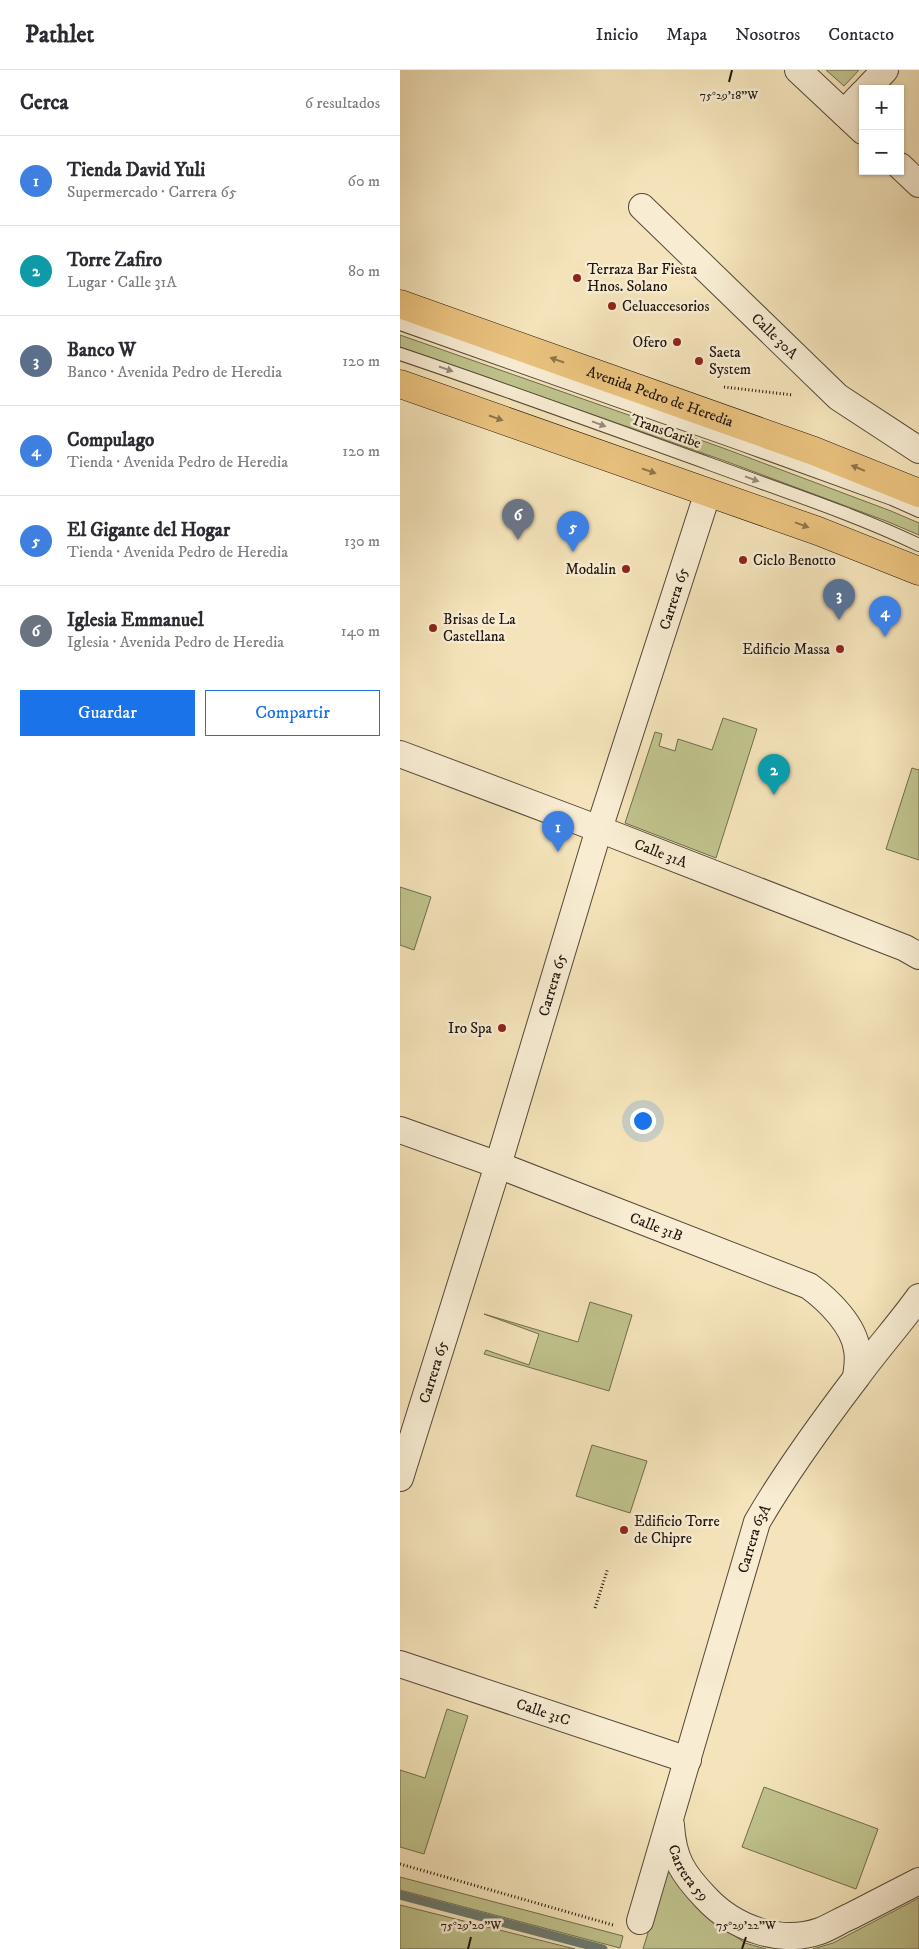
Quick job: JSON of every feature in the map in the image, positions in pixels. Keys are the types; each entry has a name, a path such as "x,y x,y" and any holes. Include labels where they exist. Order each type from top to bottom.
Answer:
{"highway":[{"name":"Avenida Pedro de Heredia","path":"400,304 814,450 919,493"},
{"path":"400,384 818,530 919,570"}],"street":[{"path":"798,70 862,130"},
{"path":"871,85 885,70"},
{"path":"844,113 859,97"},
{"path":"904,170 919,184"},
{"name":"Calle 30A","path":"642,207 838,397 918,447"},
{"name":"Carrera 65","path":"400,1478 498,1165 599,829 708,492"},
{"name":"Calle 31A","path":"400,754 905,948 919,956"},
{"name":"Calle 31B","path":"400,1130 498,1165 809,1286 834,1308 854,1336 858,1350 856,1377"},
{"name":"Carrera 63A","path":"640,1921 671,1821 757,1522 790,1470 856,1377 919,1297"},
{"name":"Calle 31C","path":"400,1664 688,1760"},
{"name":"Carrera 59","path":"671,1821 672,1845 677,1860 700,1892 715,1908 731,1919 747,1927 764,1932 800,1934 820,1931 919,1882"}],"lane":[{"name":"TransCaribe","path":"400,324 740,444 892,499 919,511"},
{"name":"TransCaribe","path":"400,354 557,408 800,497 919,544"}],"path":[{"path":"724,386 792,395"},
{"path":"595,1608 608,1568"},
{"path":"400,1864 603,1924 620,1926 640,1921"}],"green space":[{"path":"826,70 859,70 844,86"},
{"path":"400,335 723,448 891,511 919,523 919,535 725,461 400,347"},
{"path":"723,718 757,729 716,858 625,823 655,732 662,734 659,746 675,751 678,739 712,750"},
{"path":"912,768 919,770 919,860 886,849"},
{"path":"400,887 431,897 414,950 400,945"},
{"path":"590,1302 632,1315 609,1391 484,1354 486,1350 529,1365 539,1334 484,1314 578,1342"},
{"path":"592,1445 647,1461 630,1513 576,1496"},
{"path":"447,1709 468,1716 424,1854 400,1847 400,1770 425,1778"},
{"path":"764,1787 878,1829 856,1889 742,1847"},
{"path":"669,1864 708,1917 745,1943 766,1949 643,1949"},
{"path":"400,1877 623,1936 620,1948 400,1890"},
{"path":"919,1898 919,1949 813,1949 833,1943"},
{"path":"400,1905 575,1949 400,1949"}],"waterway":[{"path":"400,1895 603,1949"}],"place":[{"name":"Terraza Bar Fiesta Hnos. Solano","path":"577,278"},
{"name":"Celuaccesorios","path":"612,306"},
{"name":"Ofero","path":"677,342"},
{"name":"Saeta System","path":"699,361"},
{"name":"Iglesia Emmanuel","path":"518,540"},
{"name":"El Gigante del Hogar","path":"573,552"},
{"name":"Ciclo Benotto","path":"743,560"},
{"name":"Modalin","path":"626,569"},
{"name":"Banco W","path":"839,620"},
{"name":"Brisas de La Castellana","path":"433,628"},
{"name":"Compulago","path":"885,637"},
{"name":"Edificio Massa","path":"840,649"},
{"name":"Torre Zafiro","path":"774,795"},
{"name":"Tienda David Yuli","path":"558,852"},
{"name":"Iro Spa","path":"502,1028"},
{"name":"Edificio Torre de Chipre","path":"624,1530"}]}
